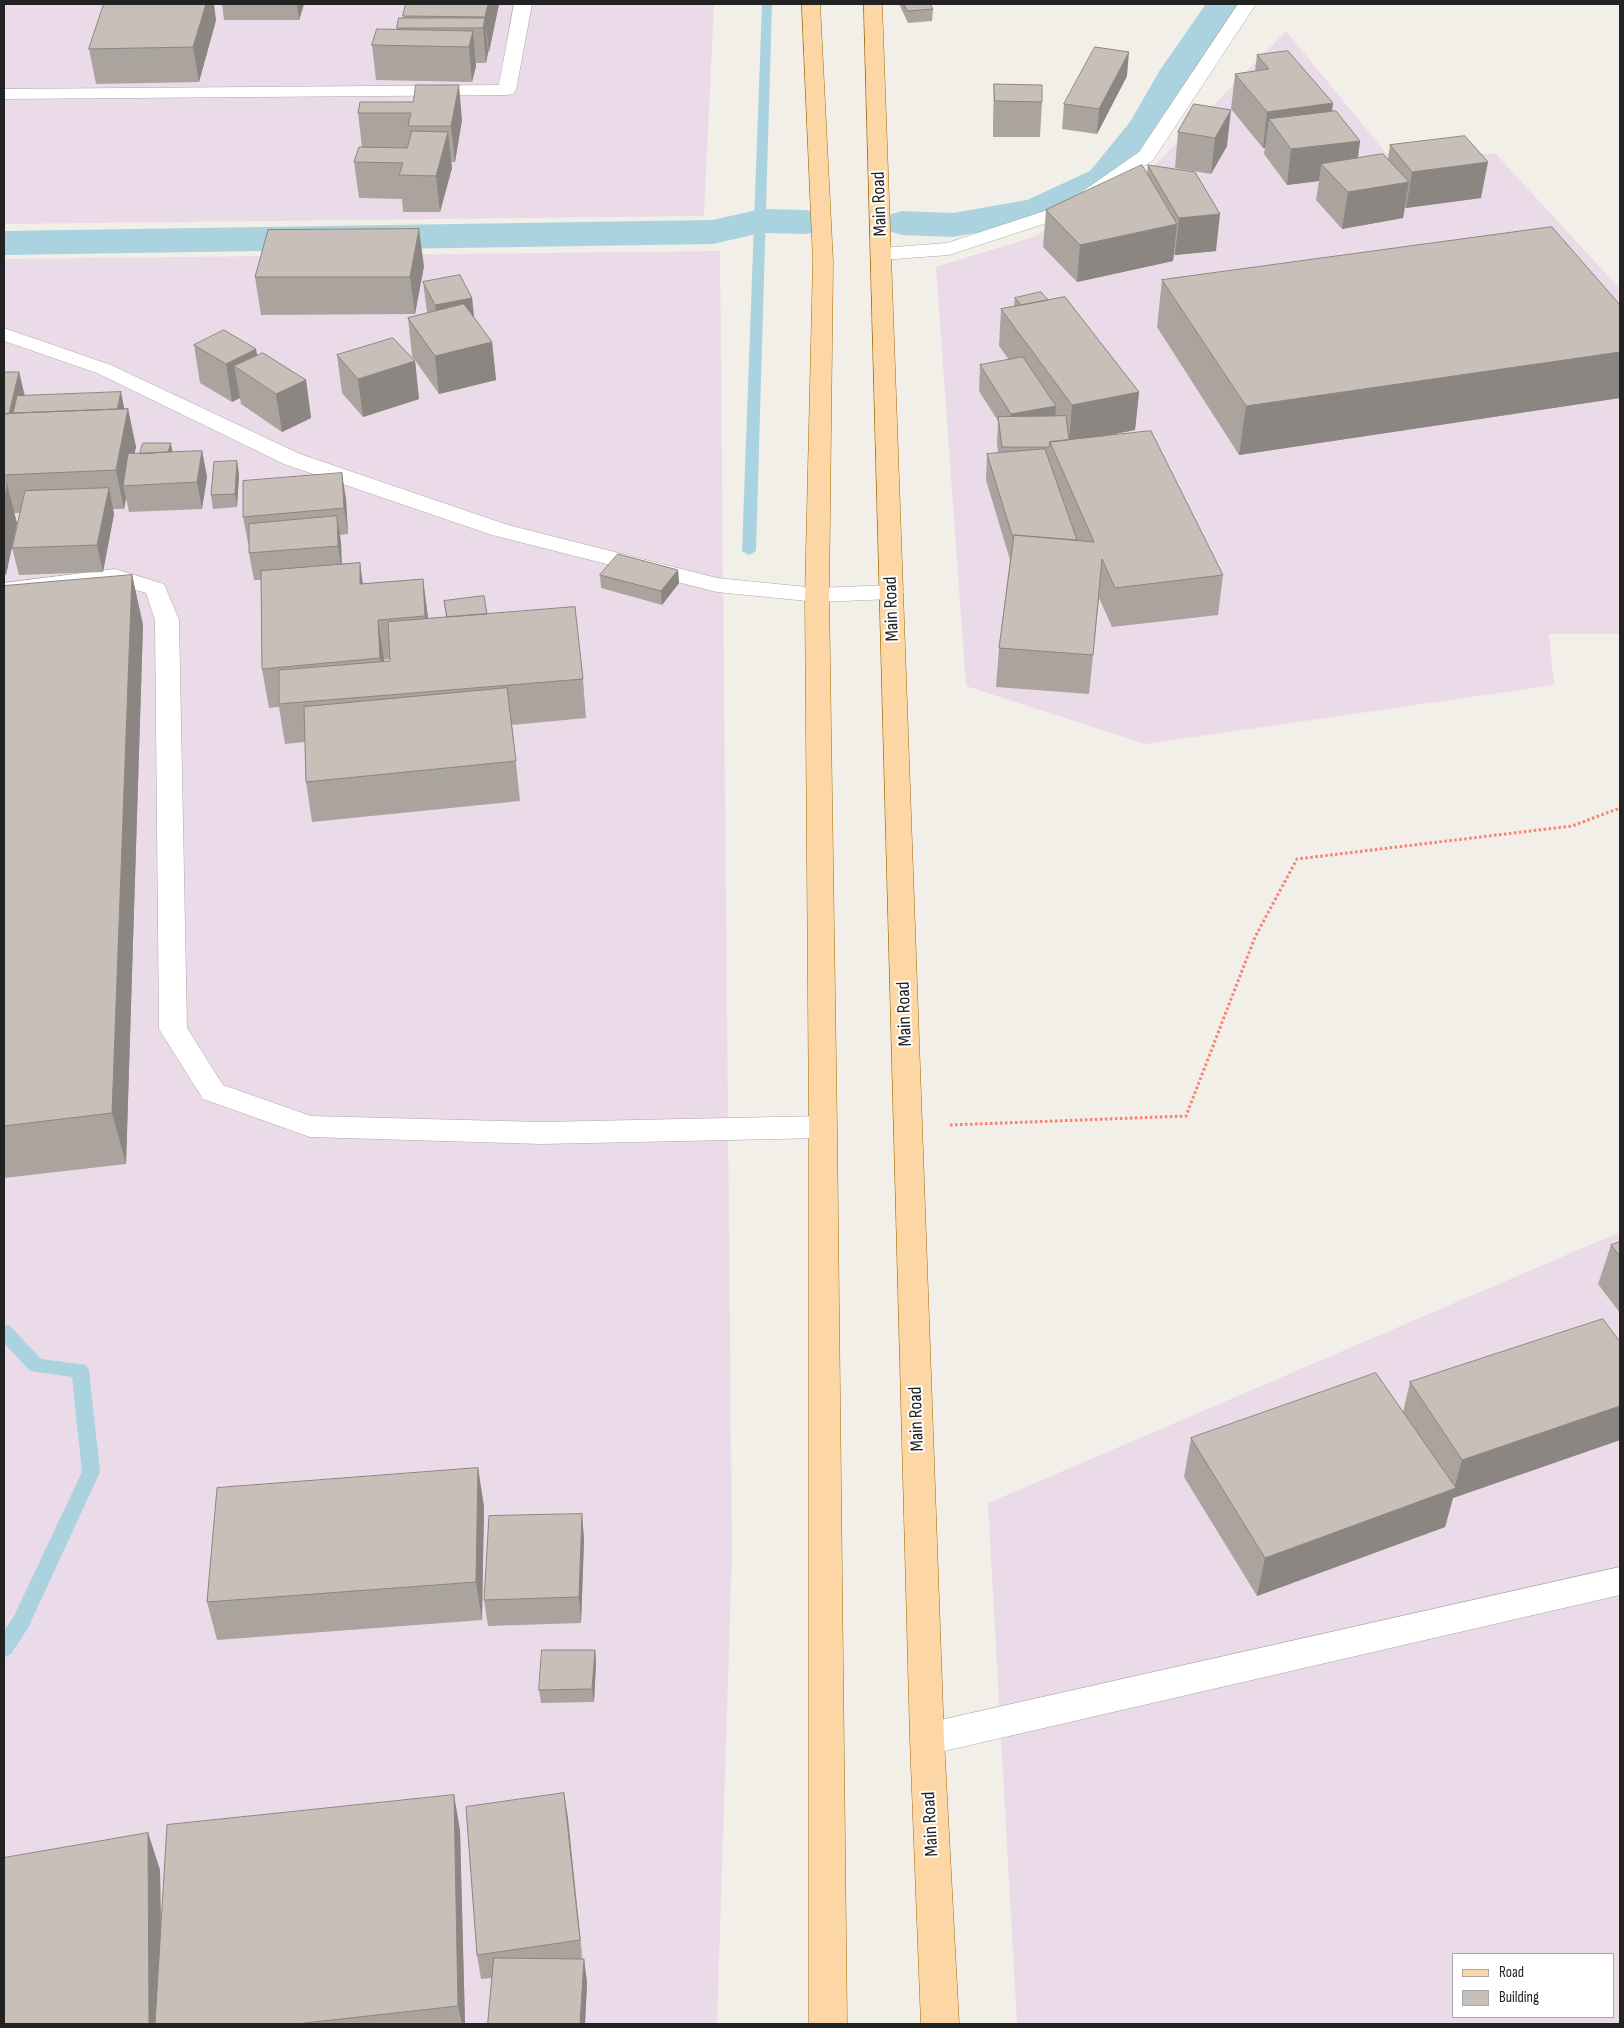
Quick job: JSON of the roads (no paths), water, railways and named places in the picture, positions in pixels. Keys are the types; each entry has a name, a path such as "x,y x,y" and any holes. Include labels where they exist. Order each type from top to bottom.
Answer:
{"main road":[{"path":"812,4 823,262 817,595 823,1127 828,2024"},
{"name":"Main Road","path":"873,4 927,1739 940,2024"}],"street":[{"path":"4,94 506,90 523,4"},
{"path":"881,254 949,249 1070,209 1146,156 1247,4"},
{"path":"4,334 104,369 292,459 500,530 717,585 817,595 892,592"},
{"path":"4,590 115,576 156,589 168,620 173,1029 213,1092 310,1126 542,1133 823,1127"},
{"path":"927,1739 1620,1581"}],"waterway":[{"path":"749,551 767,4"},
{"path":"902,223 953,225 1038,210 1104,179 1147,126 1178,70 1224,4"},
{"path":"4,243 713,232 761,221 806,222"},
{"path":"4,1331 36,1366 80,1370 91,1472 21,1622 4,1648"}]}
